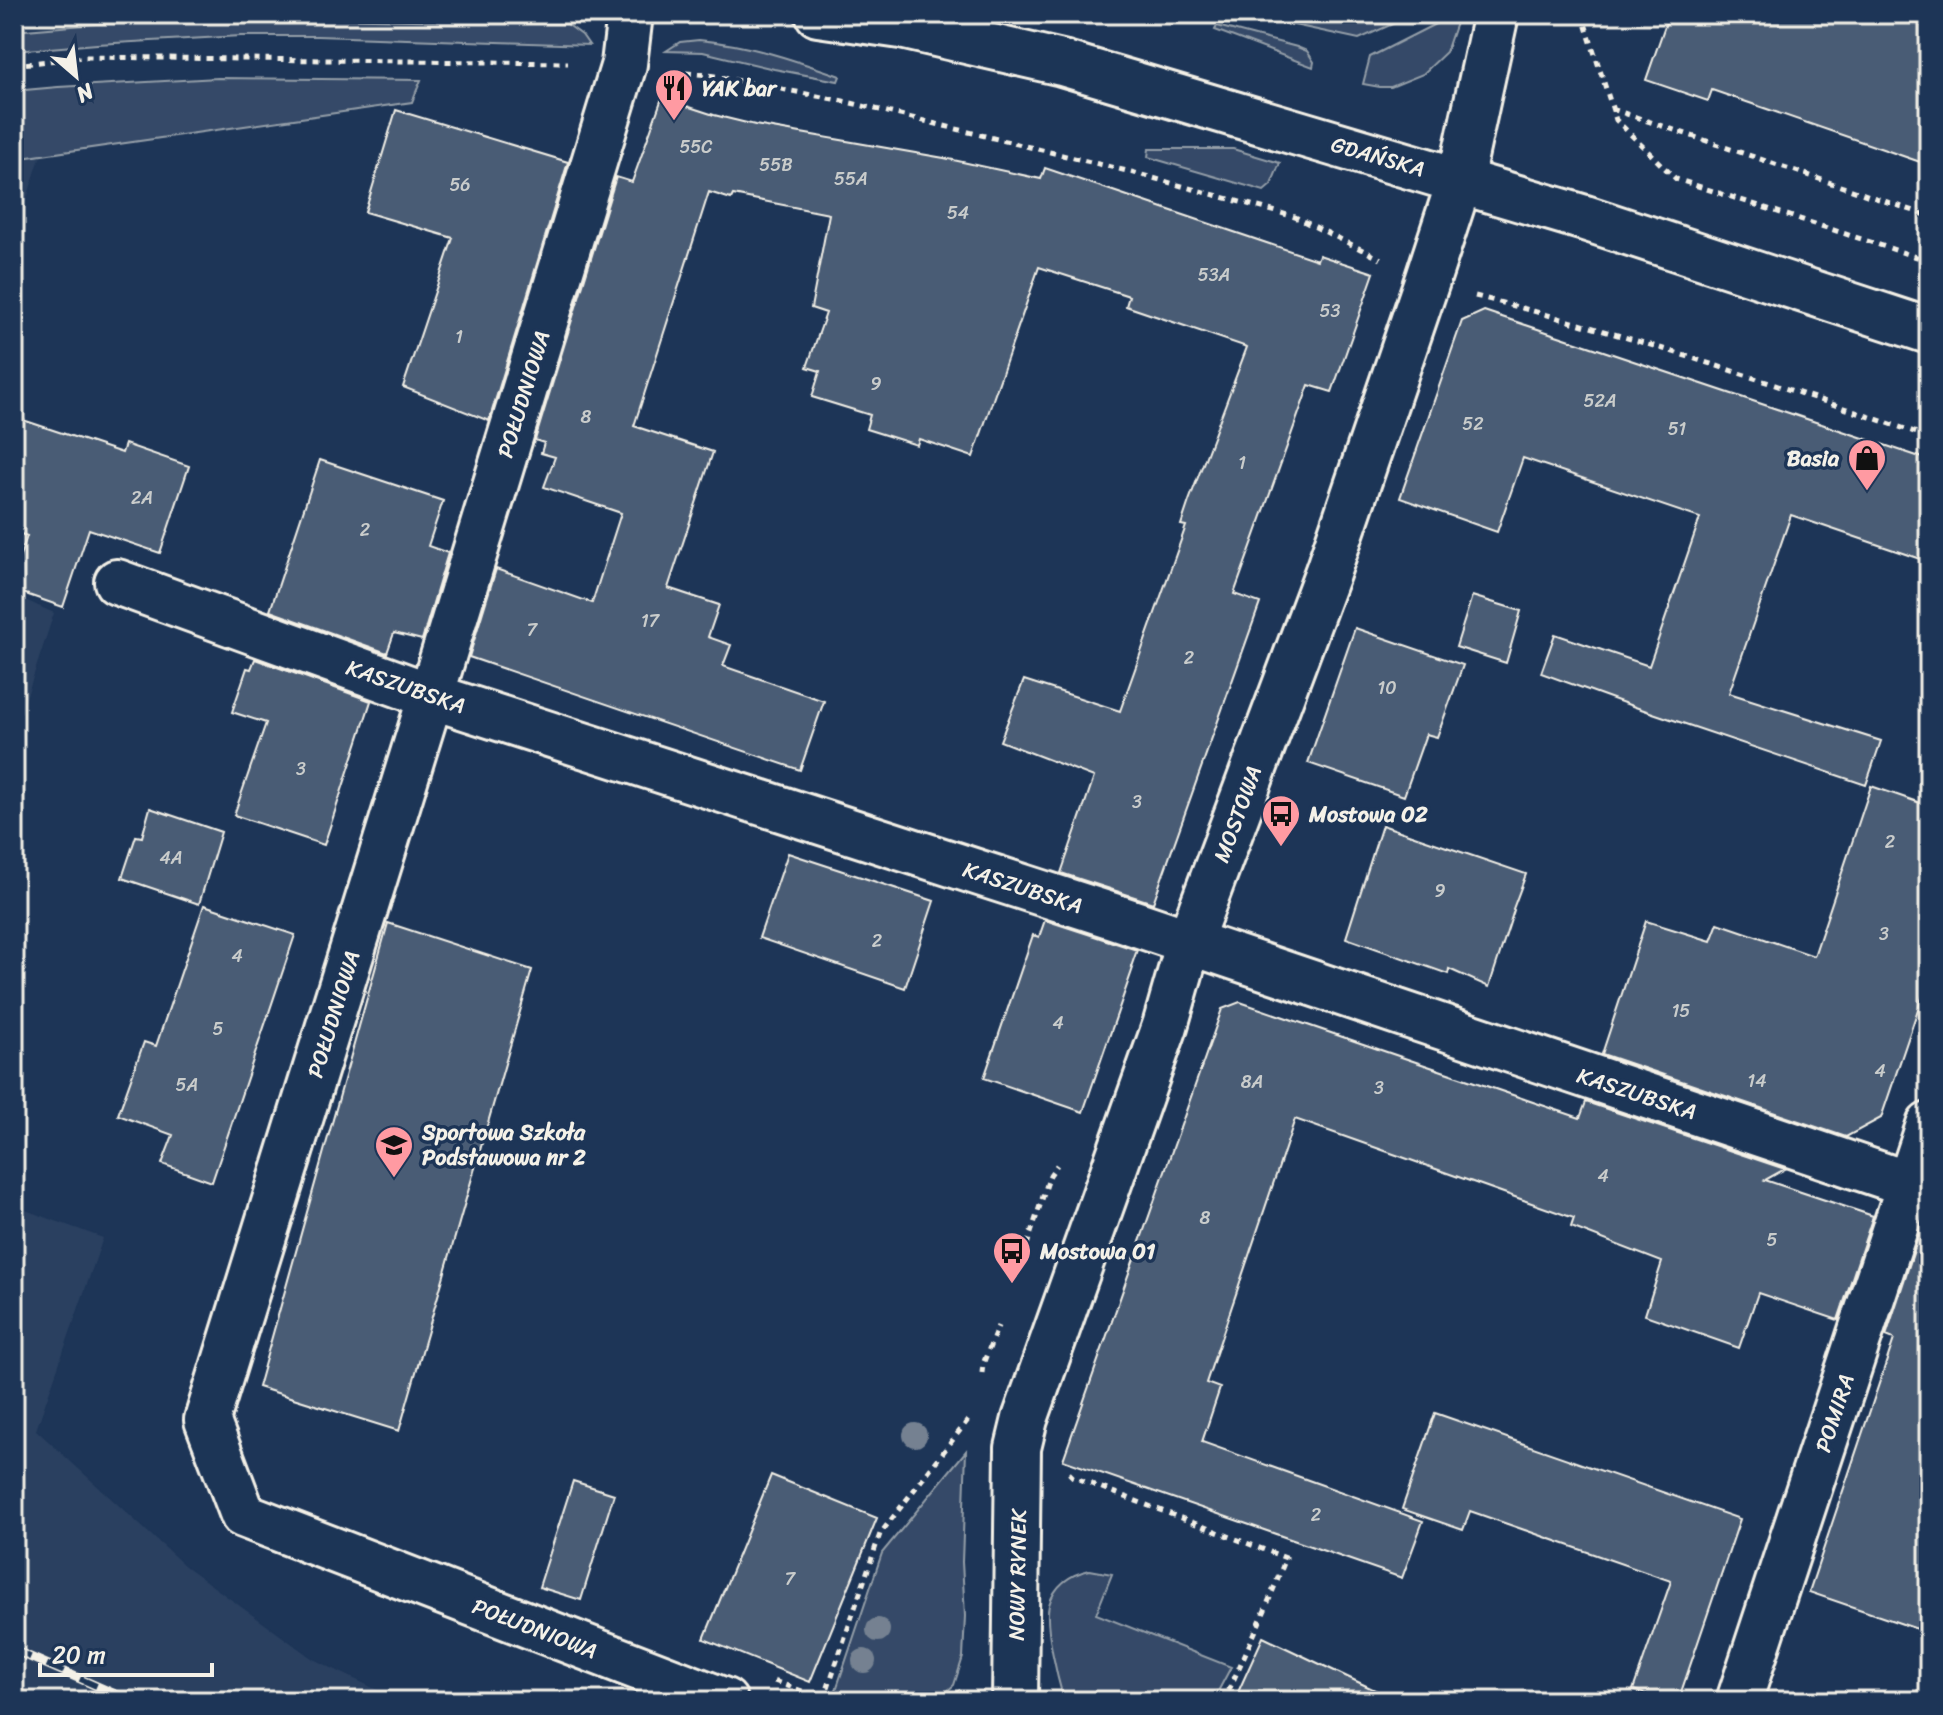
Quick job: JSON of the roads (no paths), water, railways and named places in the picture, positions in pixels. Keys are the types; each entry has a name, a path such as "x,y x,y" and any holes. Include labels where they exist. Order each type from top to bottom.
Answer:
{"street":[{"name":"POŁUDNIOWA","path":"630,14 624,64 207,1420 243,1515 725,1701"},
{"name":"GDAŃSKA","path":"818,14 901,26 1062,63 1585,218 1929,331"},
{"name":"MOSTOWA","path":"1018,1448 1025,1419 1165,1026 1189,942 1328,571 1460,180 1496,14"},
{"name":"KASZUBSKA","path":"117,582 431,696 1101,912 1920,1187"},
{"name":"POMIRA","path":"1739,1701 1920,1187 1929,1125"},
{"name":"NOWY RYNEK","path":"1015,1701 1018,1448"}],"railway":[{"path":"14,1650 131,1701"},
{"path":"14,1698 21,1701"}],"place":[{"name":"YAK bar","path":"674,122"},
{"name":"Basia","path":"1867,492"},
{"name":"Mostowa 02","path":"1281,848"},
{"name":"Sportowa Szkoła Podstawowa nr 2","path":"394,1179"},
{"name":"Mostowa 01","path":"1012,1285"}]}
